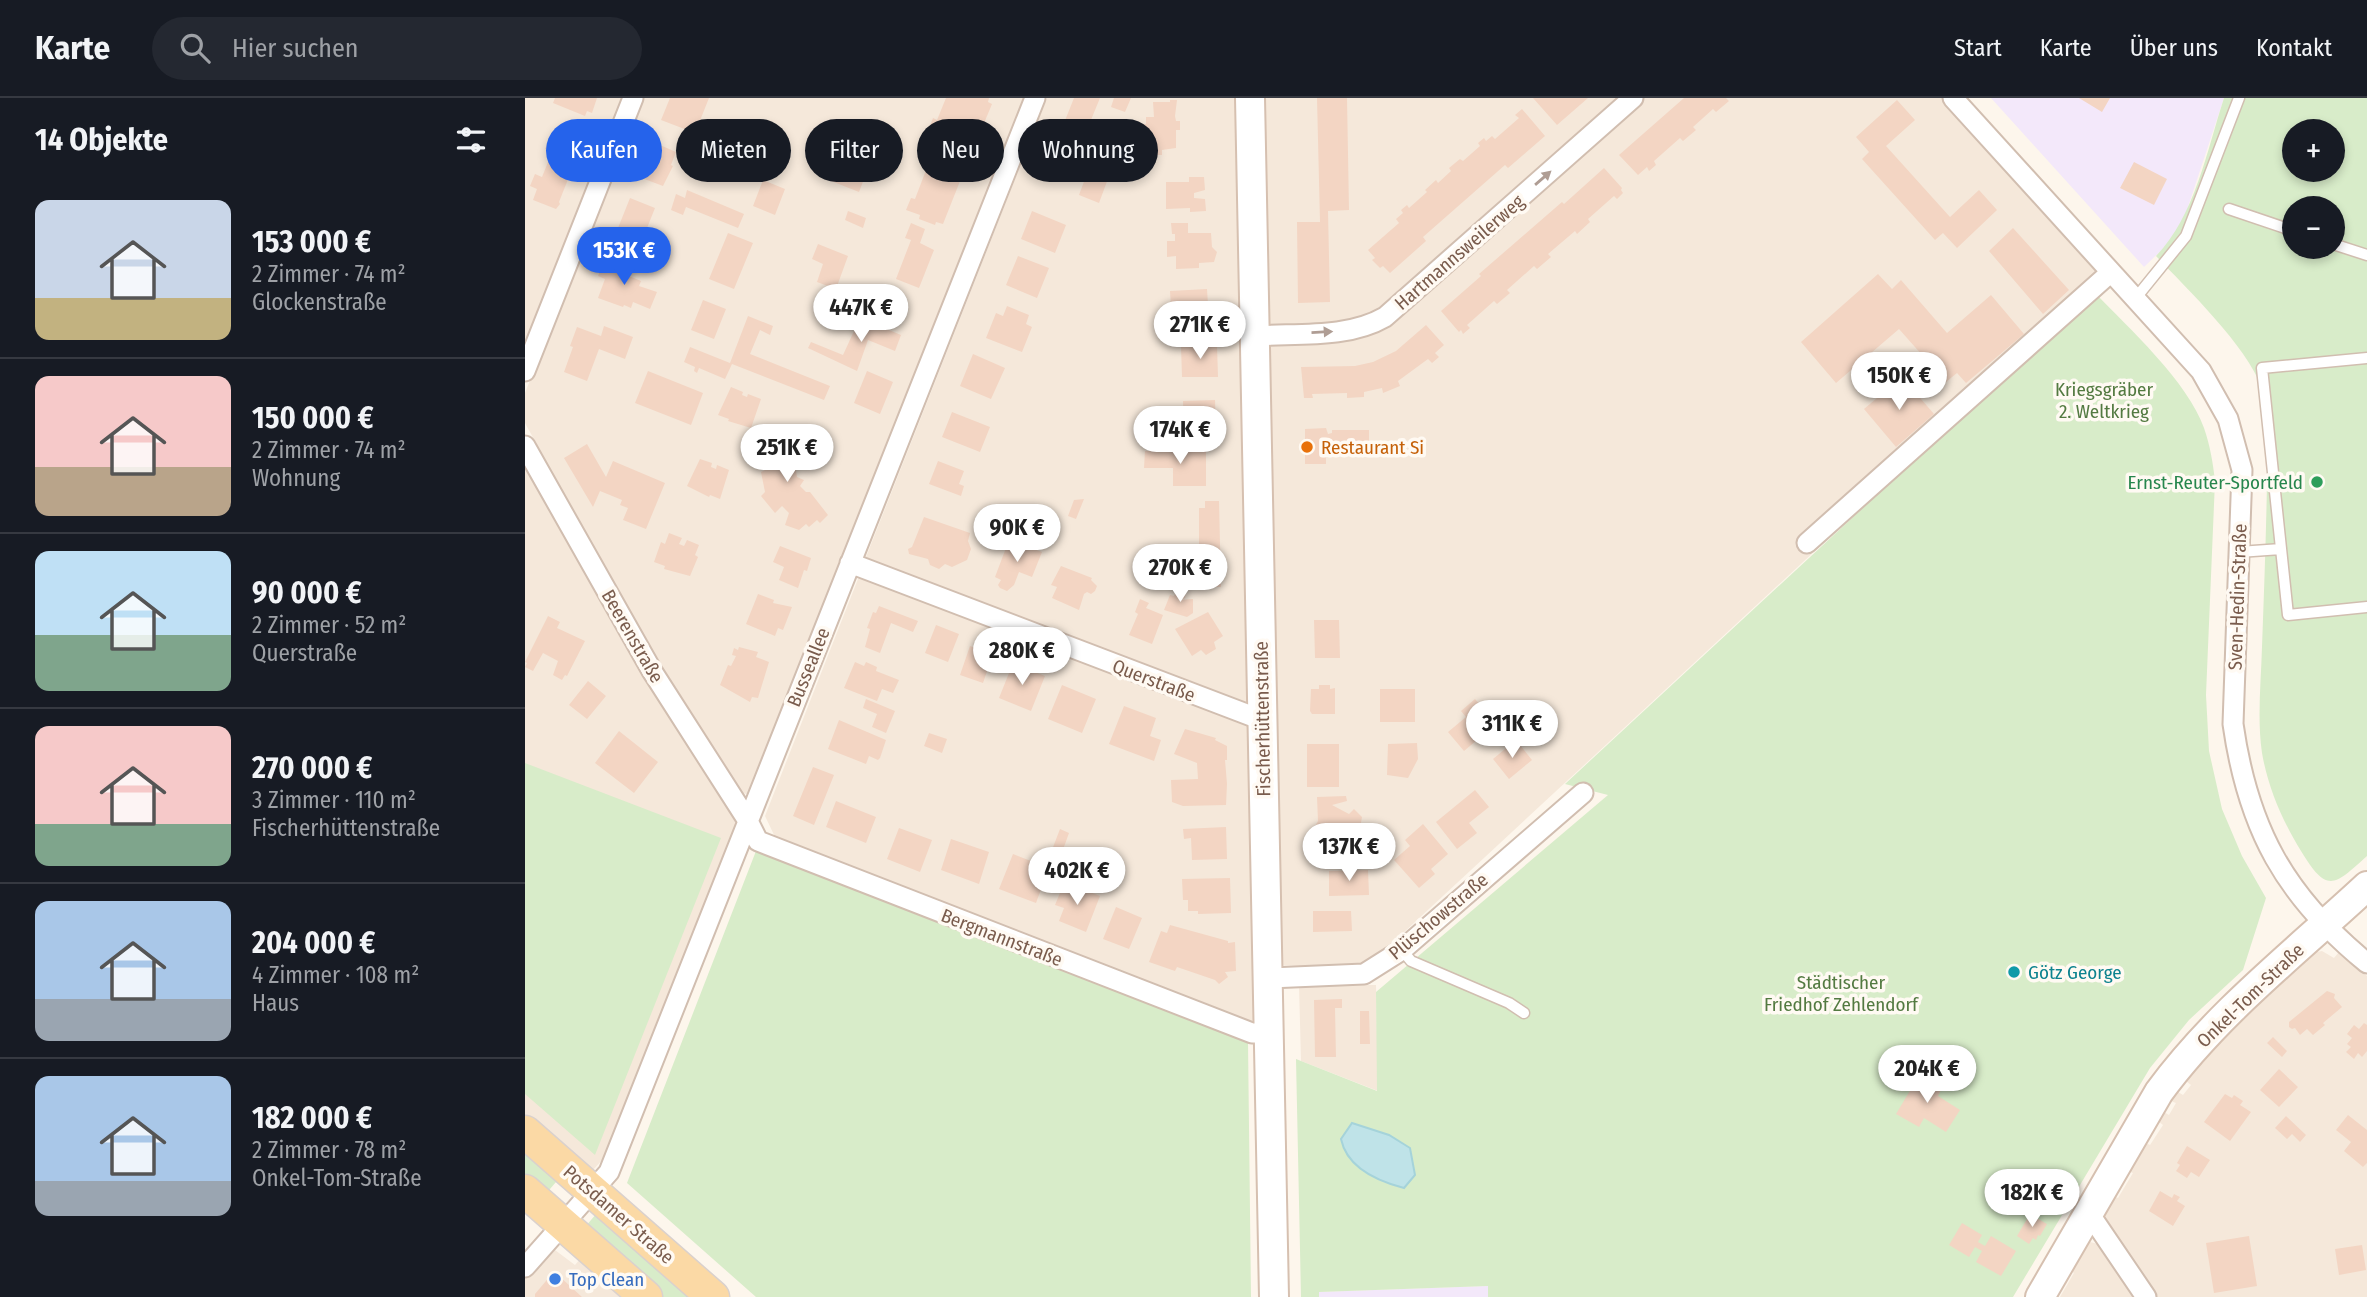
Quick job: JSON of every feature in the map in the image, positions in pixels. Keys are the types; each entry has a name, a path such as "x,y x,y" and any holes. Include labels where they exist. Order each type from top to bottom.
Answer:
{"main road":[{"name":"Potsdamer Straße","path":"525,1132 713,1297"},
{"path":"525,1191 646,1297"}],"street":[{"path":"525,371 633,98"},
{"name":"Busseallee","path":"525,1268 609,1172 1035,98"},
{"name":"Fischerhüttenstraße","path":"1250,98 1274,1297"},
{"name":"Hartmannsweilerweg","path":"1254,335 1351,330 1373,324 1385,317 1633,98"},
{"name":"Sven-Hedin-Straße","path":"1953,98 2201,371 2228,419 2242,470 2233,724 2239,765 2250,807 2275,861 2324,925 2367,964"},
{"path":"1807,543 2110,273"},
{"name":"Beerenstraße","path":"525,446 652,671 748,821"},
{"name":"Querstraße","path":"850,563 1262,720"},
{"name":"Plüschowstraße","path":"1269,978 1364,974 1402,950 1583,793"},
{"name":"Bergmannstraße","path":"748,821 758,841 1252,1033 1269,1033"},
{"name":"Onkel-Tom-Straße","path":"2040,1297 2159,1092 2175,1071 2215,1025 2367,886"},
{"path":"2089,1213 2146,1297"}],"lane":[{"path":"2134,299 2186,236 2239,98"},
{"path":"2229,209 2282,227"},
{"path":"2345,248 2367,255"},
{"path":"2367,358 2262,368 2288,615 2367,607"},
{"path":"2239,552 2281,549"},
{"path":"1402,950 1411,961 1509,1003 1524,1013"}],"shaded area":[{"path":"525,98 626,98 618,119 546,119 546,182 593,182 525,353"},
{"path":"642,98 1024,98 1004,148 1004,119 917,119 917,182 991,182 747,794 741,793 659,668 525,423 525,393 609,182 662,182 662,119 634,119"},
{"path":"1047,98 1241,98 1251,706 866,561 1018,172 1018,182 1158,182 1158,119 1039,119"},
{"path":"1260,98 1623,98 1386,308 1360,322 1271,328 1266,324"},
{"path":"1643,98 1942,98 2107,280 1374,960 1362,968 1277,965 1267,346 1272,342 1350,339 1378,331"},
{"path":"1991,98 2224,98 2185,216 2170,242 2144,267"},
{"path":"525,463 736,817 735,827 604,1158 593,1170 585,1169 525,1116"},
{"path":"861,576 1251,726 1260,1020 1253,1024 776,839 765,816"},
{"path":"2322,951 2334,958 2339,952 2367,976 2367,1297 2157,1297 2106,1219 2105,1214 2113,1196 2118,1198 2133,1173 2128,1171 2146,1143 2150,1145 2163,1125 2158,1121 2164,1112 2169,1115 2176,1103 2171,1101 2178,1092 2183,1095 2191,1085 2186,1081 2231,1027 2306,955 2309,959"},
{"path":"1299,985 1376,985 1378,1091 1301,1061"},
{"path":"2090,1242 2102,1245 2137,1297 2060,1297 2074,1273 2070,1270"},
{"path":"555,1250 575,1265 581,1258 625,1297 525,1297 525,1279"},
{"path":"1488,1286 1488,1297 1319,1297 1318,1292"}],"green space":[{"name":"Ernst-Reuter-Sportfeld","path":"2224,98 2367,98 2367,856 2346,874 2331,881 2318,874 2294,840 2272,792 2262,753 2260,700 2268,435 2267,410 2262,388 2230,336 2156,256 2181,222 2205,160"},
{"name":"Städtischer Friedhof Zehlendorf","path":"2095,293 2140,339 2185,392 2196,410 2208,441 2215,481 2206,695 2209,751 2222,809 2242,856 2266,898 2243,970 2189,1020 2150,1068 2013,1297 1488,1297 1488,1286 1319,1292 1319,1297 1301,1297 1296,1059 1377,1091 1376,992 1608,795 1565,784"},
{"path":"525,763 721,838 595,1155 525,1094"},
{"path":"756,851 1248,1042 1251,1297 756,1297 627,1183"},
{"path":"525,1142 562,1175 544,1196 525,1180"},
{"path":"597,1213 700,1297 658,1297 585,1227"}],"water":[{"path":"1352,1123 1389,1135 1410,1148 1415,1175 1404,1188 1365,1172 1350,1158 1341,1139"}],"building":[{"path":"555,98 597,98 592,113 587,111 585,116 553,103"},
{"path":"670,98 709,98 701,119 676,119 676,126 661,119"},
{"path":"946,98 989,98 988,102 992,104 986,119 937,119"},
{"path":"1074,98 1100,98 1091,119 1066,119"},
{"path":"1114,98 1131,98 1125,112 1111,107"},
{"path":"1317,98 1347,98 1349,210 1328,211 1330,302 1298,303 1297,222 1320,222"},
{"path":"1533,98 1588,98 1557,125"},
{"path":"1684,98 1726,98 1729,101 1716,112 1713,109 1693,127 1696,130 1683,141 1680,138 1654,161 1656,165 1649,171 1647,167 1638,175 1619,155"},
{"path":"2079,98 2110,98 2102,112"},
{"path":"1177,100 1175,116 1176,121 1180,121 1180,130 1176,130 1176,148 1162,150 1162,155 1158,155 1158,119 1146,117 1154,117 1153,102"},
{"path":"1897,100 1915,120 1886,146 1950,217 1979,190 1997,210 1957,248 1943,233 1935,240 1862,159 1869,152 1856,137"},
{"path":"1522,109 1545,136 1508,168 1505,165 1423,237 1426,241 1390,273 1383,266 1380,268 1372,260 1375,258 1368,250 1399,223 1396,219 1403,213 1401,210 1407,205 1409,208 1436,180 1438,183 1451,171 1449,168 1460,159 1463,161 1480,146 1478,143 1484,138 1486,141 1492,136 1495,139 1519,118 1515,115"},
{"path":"662,146 676,152 671,165 673,166 663,186 652,182 662,182"},
{"path":"2134,162 2167,179 2154,205 2120,188"},
{"path":"546,167 546,182 567,182 556,209 533,200 537,189 530,186 535,174 542,177"},
{"path":"1604,168 1622,188 1623,193 1617,199 1614,196 1588,219 1590,222 1577,234 1575,231 1548,254 1551,257 1537,269 1534,266 1507,290 1510,293 1497,304 1494,301 1467,325 1470,328 1463,334 1461,330 1459,332 1441,311 1481,276 1479,274"},
{"path":"1189,177 1204,177 1205,190 1194,193 1194,198 1205,199 1206,211 1190,212 1190,208 1166,209 1166,182 1189,182"},
{"path":"762,182 785,189 775,215 753,206"},
{"path":"834,182 863,182 859,192"},
{"path":"922,182 960,182 943,224 936,222 935,225 919,219 920,215 906,210 911,198 915,199"},
{"path":"1084,182 1107,182 1099,203 1079,195"},
{"path":"687,190 744,214 738,228 686,207 683,215 671,210 676,194 685,198"},
{"path":"630,198 655,208 643,238 618,228"},
{"path":"848,211 866,218 863,228 845,220"},
{"path":"1032,211 1066,225 1055,253 1021,239"},
{"path":"911,223 925,229 920,243 934,250 919,288 896,279 911,240 905,238"},
{"path":"1171,223 1188,223 1188,233 1211,233 1212,247 1217,252 1214,262 1199,263 1199,268 1176,269 1176,256 1167,257 1167,241 1175,241"},
{"path":"2013,228 2069,290 2043,314 1989,251"},
{"path":"728,233 753,243 734,289 709,279"},
{"path":"818,244 848,256 836,289 817,282 823,264 812,259"},
{"path":"1018,256 1049,268 1037,298 1006,285"},
{"path":"604,261 621,267 622,263 632,268 629,276 641,281 639,286 657,292 650,309 633,302 631,308 624,305 623,307 598,298 605,279 598,276"},
{"path":"1878,274 1892,289 1901,280 1947,333 1991,295 2024,334 1966,383 1957,373 1946,382 1899,329 1836,383 1801,342"},
{"path":"1207,289 1209,321 1172,323 1170,291"},
{"path":"703,300 726,309 714,339 691,330"},
{"path":"1007,306 1029,315 1026,324 1032,327 1022,352 986,338 996,313 1003,316"},
{"path":"748,316 773,326 770,335 760,330 750,354 830,386 824,400 732,364 725,379 699,368 697,373 694,371 695,367 684,362 690,347 730,363"},
{"path":"860,318 901,335 895,351 868,340 857,371 808,348 811,342 843,355"},
{"path":"1426,325 1444,345 1435,353 1439,357 1432,363 1428,359 1398,381 1400,386 1383,393 1382,388 1364,392 1364,397 1347,398 1347,393 1312,394 1313,398 1304,398 1301,367 1355,366 1373,362 1396,351"},
{"path":"604,326 633,337 625,359 599,349 587,381 564,372 577,327 601,336"},
{"path":"1217,345 1218,377 1182,377 1181,346"},
{"path":"973,354 1005,368 991,399 960,386"},
{"path":"648,371 703,393 691,425 635,403"},
{"path":"867,371 893,382 880,414 854,403"},
{"path":"1902,377 1934,414 1896,447 1864,409"},
{"path":"731,387 743,392 742,395 747,397 748,394 761,399 751,428 718,415"},
{"path":"1215,400 1216,431 1184,431 1183,401"},
{"path":"952,412 990,427 980,452 942,437"},
{"path":"1326,428 1328,434 1332,433 1332,430 1369,430 1369,452 1326,453 1326,464 1305,464 1305,429"},
{"path":"788,432 796,458 797,477 804,480 800,486 810,492 828,515 820,523 817,520 809,527 806,524 799,530 785,525 789,513 782,506 775,513 761,496 765,492 761,472 765,470 759,453 766,451 763,439"},
{"path":"587,444 606,477 613,461 665,483 646,529 623,520 628,508 620,505 622,500 600,491 593,507 564,458"},
{"path":"1145,451 1206,451 1206,486 1173,486 1173,468 1144,468"},
{"path":"700,459 712,463 711,467 716,469 717,465 729,470 720,499 710,495 709,497 687,486"},
{"path":"938,461 964,471 959,484 964,486 961,496 929,484"},
{"path":"1084,499 1076,519 1068,516 1074,500"},
{"path":"1205,501 1219,501 1221,587 1200,587 1200,568 1206,568 1206,559 1205,546 1199,546 1199,508 1205,508"},
{"path":"993,515 1004,519 1001,527 1008,530 1002,544 984,537"},
{"path":"924,517 970,533 968,541 971,549 967,560 952,567 945,564 939,569 930,565 928,559 909,554 908,549 912,547"},
{"path":"669,533 682,538 679,544 684,546 687,540 699,545 695,555 698,557 690,576 664,569 665,566 654,562 661,542 665,544"},
{"path":"1009,540 1042,552 1032,577 1019,572 1014,585 1007,591 1000,588 998,585 1001,580 995,577"},
{"path":"780,546 811,558 798,588 779,580 784,567 773,562"},
{"path":"1061,566 1092,578 1097,586 1091,594 1084,594 1079,610 1052,598 1057,587 1051,585"},
{"path":"1177,590 1186,591 1185,598 1179,600 1193,599 1193,613 1187,617 1164,610 1170,595 1174,596"},
{"path":"758,594 774,600 773,603 792,607 783,630 778,628 775,636 746,624"},
{"path":"1140,599 1149,603 1146,608 1163,615 1152,644 1129,635 1138,614 1135,612"},
{"path":"879,606 918,621 913,632 891,623 880,653 865,647 870,629 867,628 873,612 876,613"},
{"path":"1208,612 1223,636 1214,642 1216,649 1206,655 1201,650 1192,656 1175,629"},
{"path":"548,616 560,622 557,628 585,641 567,676 562,680 553,675 558,661 543,653 533,671 525,667"},
{"path":"1314,620 1339,620 1340,658 1315,658"},
{"path":"936,625 959,634 948,662 925,653"},
{"path":"970,646 993,654 983,683 960,675"},
{"path":"739,647 758,652 756,657 769,662 758,698 752,697 750,702 720,685 728,665 731,666 736,656 732,655 734,648 738,650"},
{"path":"855,662 864,666 866,662 877,667 876,671 899,680 893,693 882,689 877,701 844,688"},
{"path":"1013,663 1045,676 1031,711 999,698"},
{"path":"588,681 606,696 587,719 569,705"},
{"path":"1062,685 1096,699 1082,733 1048,719"},
{"path":"1319,685 1335,688 1335,714 1312,714 1310,711 1311,689 1319,689"},
{"path":"1380,689 1415,689 1415,722 1380,722"},
{"path":"866,699 895,711 886,733 872,727 877,714 863,708"},
{"path":"1475,699 1496,724 1464,751 1448,732 1466,717 1461,711"},
{"path":"1124,706 1156,718 1150,736 1161,740 1154,761 1109,744"},
{"path":"839,720 886,740 880,758 878,760 869,756 866,764 828,749"},
{"path":"1185,729 1216,738 1215,740 1227,746 1226,805 1183,806 1172,802 1171,780 1198,779 1197,763 1174,754"},
{"path":"619,731 658,762 634,793 595,763"},
{"path":"929,733 947,739 942,753 924,746"},
{"path":"1516,740 1532,760 1509,779 1493,759"},
{"path":"1417,743 1418,759 1408,778 1387,775 1388,744"},
{"path":"1307,744 1339,744 1339,787 1307,787"},
{"path":"813,767 834,775 814,825 793,816"},
{"path":"1475,790 1489,807 1469,823 1477,833 1457,849 1436,822"},
{"path":"1346,796 1347,801 1332,805 1349,814 1354,809 1362,817 1359,834 1335,834 1314,845 1309,837 1318,821 1317,797"},
{"path":"836,801 876,817 866,843 826,827"},
{"path":"1423,824 1448,854 1431,869 1435,874 1419,888 1394,860 1410,846 1405,840"},
{"path":"1226,827 1227,859 1192,860 1191,838 1184,839 1183,829"},
{"path":"899,828 932,840 920,872 887,859"},
{"path":"1060,829 1069,833 1060,858 1050,855"},
{"path":"951,839 989,852 979,884 941,870"},
{"path":"1013,854 1049,868 1036,903 999,889"},
{"path":"1368,870 1369,895 1329,896 1329,871"},
{"path":"1230,878 1231,913 1198,914 1198,911 1188,911 1188,900 1183,900 1182,879"},
{"path":"1068,883 1100,896 1086,932 1059,921 1064,908 1055,905 1062,888 1066,890"},
{"path":"1116,907 1142,918 1129,949 1103,939"},
{"path":"1313,911 1351,911 1352,931 1313,932"},
{"path":"1170,925 1228,943 1235,942 1236,971 1225,972 1228,977 1219,984 1215,980 1177,967 1175,971 1149,962 1161,931 1167,933"},
{"path":"2327,991 2335,994 2334,998 2342,1007 2323,1023 2325,1025 2313,1035 2307,1029 2300,1035 2295,1028 2289,1027 2289,1022"},
{"path":"1342,999 1342,1008 1335,1008 1336,1057 1315,1057 1314,1000"},
{"path":"1360,1011 1369,1011 1370,1044 1360,1044"},
{"path":"2364,1023 2367,1025 2367,1051 2362,1057 2358,1053 2354,1059 2346,1052 2351,1047 2347,1044 2352,1038 2347,1034 2354,1025 2359,1029"},
{"path":"2273,1037 2287,1051 2282,1057 2267,1043"},
{"path":"2279,1069 2298,1087 2279,1107 2260,1090"},
{"path":"1920,1074 1942,1088 1938,1096 1960,1110 1946,1132 1924,1118 1919,1127 1896,1114"},
{"path":"2225,1094 2232,1098 2234,1095 2243,1101 2240,1105 2251,1112 2230,1141 2204,1122"},
{"path":"2348,1115 2367,1130 2367,1163 2363,1167 2344,1151 2351,1142 2336,1130"},
{"path":"2286,1116 2306,1135 2300,1142 2292,1134 2287,1139 2275,1128"},
{"path":"2187,1146 2210,1160 2199,1177 2191,1172 2187,1178 2176,1171 2180,1165 2177,1163"},
{"path":"2160,1191 2172,1198 2174,1194 2180,1197 2177,1201 2185,1206 2173,1226 2149,1211"},
{"path":"2030,1214 2047,1224 2040,1236 2038,1235 2036,1240 2033,1238 2029,1244 2017,1236"},
{"path":"1962,1223 1982,1235 1978,1242 1985,1246 1991,1236 2016,1251 2001,1276 1976,1262 1982,1251 1975,1247 1969,1257 1949,1245"},
{"path":"2249,1236 2257,1286 2214,1293 2206,1243"},
{"path":"2362,1245 2366,1270 2339,1275 2335,1249"},
{"path":"551,1275 558,1275 582,1297 535,1297"}],"place":[{"name":"Restaurant Si","path":"1307,447"},
{"name":"Ernst-Reuter-Sportfeld","path":"2317,482"},
{"name":"Götz George","path":"2014,972"},
{"name":"Top Clean","path":"555,1279"}],"park label":[{"name":"Kriegsgräber 2. Weltkrieg","path":"2104,400"}]}
